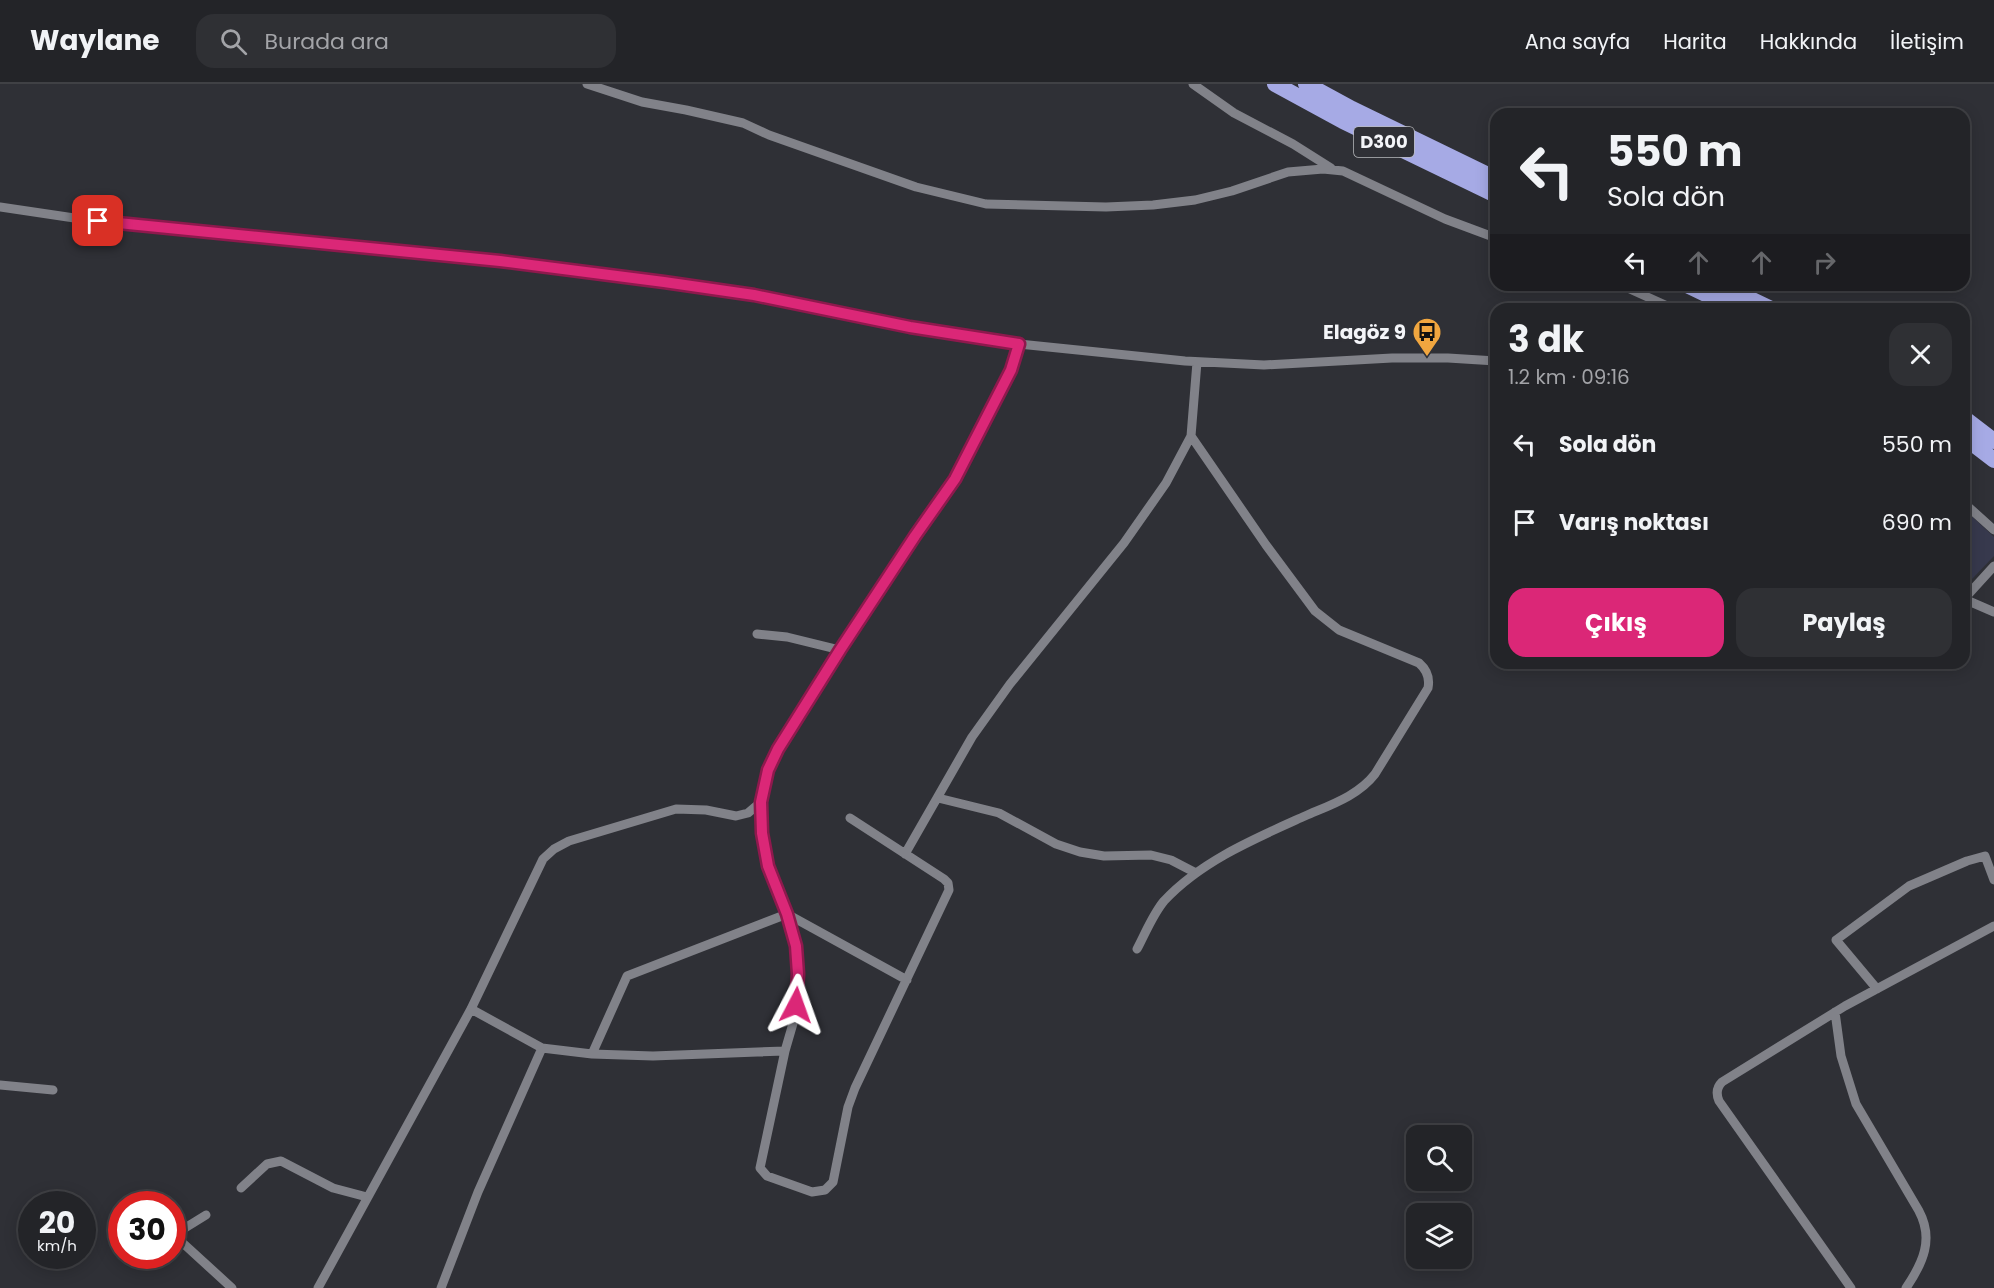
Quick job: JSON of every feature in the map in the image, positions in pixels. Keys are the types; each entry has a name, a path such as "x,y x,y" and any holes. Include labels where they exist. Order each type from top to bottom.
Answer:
{"highway":[{"name":"D300","path":"1275,84 1343,121 1490,192"},
{"name":"D300","path":"1306,84 1490,176"},
{"path":"1700,291 1724,303"},
{"path":"1734,291 1758,303"},
{"path":"1970,423 1994,441"},
{"path":"1970,442 1994,460"}],"street":[{"path":"587,84 642,102 743,123 769,135 916,187 986,204 1106,207 1154,205 1195,200 1232,191 1288,172 1312,169 1333,170 1343,171 1445,219 1490,236"},
{"path":"1193,84 1234,113 1293,144 1333,170"},
{"path":"0,207 71,218 500,261 664,282 754,295 910,327 1019,344 1197,362 1287,364 1392,358 1490,361"},
{"path":"1634,291 1661,303"},
{"path":"850,818 944,879 948,883 949,890 848,1107 833,1182 825,1190 812,1192 770,1178 760,1168 785,1051 794,1020 798,974 796,946 764,849 761,802 768,770 778,749 840,650 955,479 1011,370 1019,344"},
{"path":"904,854 972,737 1010,684 1124,543 1166,483 1191,436 1197,362"},
{"path":"1137,949 1163,902 1196,873 1254,838 1348,796 1364,786 1375,774 1429,683 1425,670 1419,663 1339,630 1315,611 1266,545 1191,436"},
{"path":"1970,508 1994,530"},
{"path":"1970,592 1994,566"},
{"path":"1970,602 1994,612"},
{"path":"756,634 787,637 840,650"},
{"path":"938,798 999,813 1056,844 1074,851 1104,856 1151,855 1171,860 1196,873"},
{"path":"318,1288 471,1009 539,864 554,849 569,841 676,809 706,810 735,816 748,813 761,802"},
{"path":"1876,989 1836,940 1909,886 1967,861 1985,856 1994,880"},
{"path":"592,1054 627,976 787,914 907,980"},
{"path":"1851,1288 1719,1101 1718,1087 1722,1082 1835,1012 1994,926"},
{"path":"471,1009 542,1048 592,1054 653,1056 785,1051"},
{"path":"1835,1012 1841,1056 1856,1104 1925,1225 1927,1239 1925,1253 1911,1286"},
{"path":"441,1288 478,1192 542,1048"},
{"path":"0,1085 53,1090"},
{"path":"241,1188 267,1164 281,1161 333,1188 367,1197"},
{"path":"186,1228 206,1215"},
{"path":"186,1247 232,1288"}],"shaded area":[{"path":"1970,515 1994,537 1994,556 1970,580"}],"place":[{"name":"Elagöz 9","path":"1427,358"}],"route":[{"path":"98,221 500,261 664,282 754,295 910,327 1019,344 1011,370 955,479 840,650 778,749 768,770 761,802 762,833 768,866 794,933 798,959 796,1005"}]}
